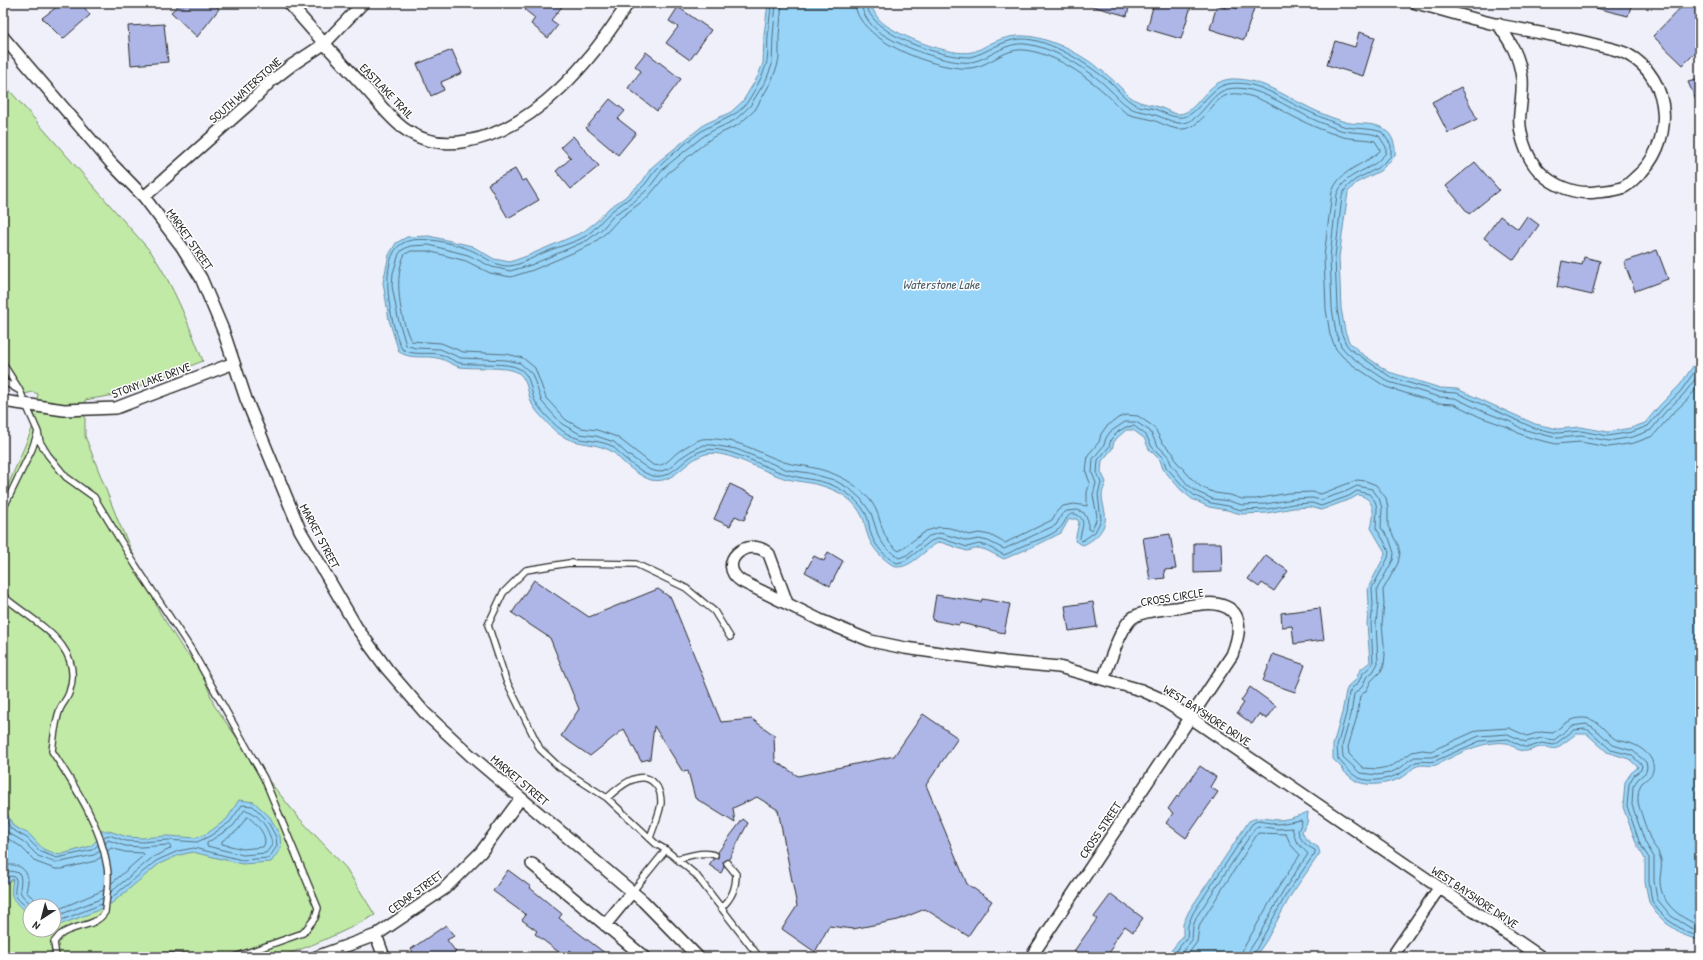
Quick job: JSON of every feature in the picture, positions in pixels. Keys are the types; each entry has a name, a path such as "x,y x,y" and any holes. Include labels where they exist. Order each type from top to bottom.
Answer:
{"street":[{"name":"EASTLAKE TRAIL","path":"289,3 324,44 397,123 405,130 440,144 476,140 495,134 515,124 534,111 575,74 596,50 613,28 628,3"},
{"name":"SOUTH WATERSTONE","path":"144,197 179,167 270,82 292,65 324,44 363,3"},
{"path":"1416,3 1498,24 1588,42 1627,54 1650,74 1657,87 1664,111 1662,134 1659,146 1654,157 1641,173 1626,186 1617,190 1590,193 1573,191 1560,186 1539,171 1528,154 1522,134 1520,114 1522,80 1516,51 1498,24"},
{"name":"MARKET STREET","path":"3,37 91,141 144,197 182,247 201,278 249,406 300,530 358,628 387,669 425,713 470,755 632,892 698,957"},
{"name":"STONY LAKE DRIVE","path":"3,401 64,410 116,408 234,363"},
{"name":"WEST BAYSHORE DRIVE","path":"787,603 769,554 765,549 747,547 740,551 732,561 731,567 735,577 741,582 820,620 871,641 905,648 1059,668 1141,690 1159,698 1191,718 1541,957"},
{"name":"CROSS CIRCLE","path":"1103,679 1122,633 1130,620 1140,614 1163,609 1216,604 1231,610 1239,621 1239,637 1232,655 1191,718"},
{"name":"CROSS STREET","path":"1031,957 1191,718"},
{"name":"CEDAR STREET","path":"316,957 376,935 444,889 481,852 521,798"},
{"path":"532,864 644,957"},
{"path":"1392,957 1439,888"},
{"path":"606,925 632,892"},
{"path":"376,935 384,957"}],"lane":[{"path":"3,364 20,391 38,432 40,442 48,455 66,477 94,497 144,579 191,649 264,778 318,908 315,918 303,933 235,957"},
{"path":"3,381 20,391"},
{"path":"3,509 32,449 38,432"},
{"path":"730,636 714,611 686,588 636,564 569,563 526,570 503,593 488,625 506,680 540,749 559,767 607,798 650,838 696,875 759,957"},
{"path":"3,596 61,642 71,661 74,676 69,694 61,708 56,724 52,751 72,782 97,829 108,867 105,912 101,918 95,922 61,935 54,942 56,957"},
{"path":"607,798 620,786 634,779 642,778 654,782 658,787 661,803 650,838"},
{"path":"632,892 666,850"},
{"path":"677,859 709,853 716,855"},
{"path":"721,908 729,901 736,886 736,874 727,862"},
{"path":"155,957 192,957"}],"green space":[{"path":"3,83 151,252 174,291 203,361 115,395 85,400 85,436 119,523 160,613 183,649 201,669 214,705 261,771 299,818 346,868 375,915 328,938 279,957 3,957 3,886 13,878 13,826 3,806 3,497 32,429 38,394 33,392 24,394 18,382 3,372"}],"water":[{"name":"Waterstone Lake","path":"768,3 869,3 883,23 901,34 939,48 963,53 975,51 991,43 1011,37 1029,36 1042,39 1062,46 1081,56 1107,75 1135,100 1177,114 1186,112 1208,91 1222,81 1241,79 1268,87 1327,116 1347,122 1375,125 1384,129 1390,134 1393,141 1395,156 1380,171 1356,183 1348,192 1339,257 1341,308 1345,331 1349,342 1362,354 1389,372 1440,388 1457,389 1535,424 1558,429 1581,427 1608,432 1631,428 1645,423 1680,385 1700,356 1700,941 1684,935 1666,923 1655,912 1649,902 1645,882 1645,859 1637,845 1623,807 1625,782 1631,773 1638,767 1629,759 1607,752 1587,734 1576,734 1557,748 1542,747 1522,751 1508,743 1479,746 1436,765 1418,766 1401,778 1381,784 1368,784 1356,781 1341,769 1343,769 1333,759 1333,745 1342,713 1346,691 1349,685 1355,681 1360,670 1370,662 1367,624 1369,603 1368,588 1384,557 1385,552 1371,528 1373,517 1372,507 1368,499 1364,497 1358,495 1321,510 1311,507 1293,508 1267,513 1241,514 1209,507 1192,499 1181,490 1163,469 1160,460 1149,449 1144,438 1133,430 1126,430 1117,438 1112,449 1102,461 1101,472 1106,482 1102,492 1105,524 1100,533 1088,543 1083,545 1075,541 1079,522 1077,519 1069,519 1061,533 1004,559 979,548 967,551 940,542 908,564 896,567 882,557 871,544 863,518 856,507 845,496 836,491 820,485 787,479 735,458 715,453 706,454 699,457 667,479 659,481 651,480 634,471 611,451 565,438 558,433 538,413 530,400 523,378 517,372 498,368 460,367 432,357 413,357 399,352 389,320 383,282 389,255 396,243 407,237 429,236 472,246 494,259 510,262 583,232 597,221 609,208 624,198 642,182 651,168 659,161 705,124 731,112 743,101 758,76 763,63 764,35"},
{"path":"239,800 254,802 270,817 280,836 281,848 271,862 242,864 193,852 179,855 159,864 112,903 94,912 62,924 62,898 22,898 22,908 16,903 12,896 13,879 3,886 3,806 13,826 29,834 43,849 59,855 91,846 97,840 101,831 109,831 127,837 142,838 167,836 196,838 208,833 227,819"},
{"path":"1308,812 1307,823 1302,831 1304,836 1312,844 1318,847 1320,853 1291,895 1266,941 1255,957 1166,957 1183,936 1183,924 1189,911 1249,821 1260,818 1277,820 1285,819"}],"building":[{"path":"62,3 81,3 90,15 63,39 42,18"},
{"path":"181,3 214,3 219,9 197,37 171,12"},
{"path":"531,3 565,3 551,20 558,25 548,38 531,24 535,18 525,10"},
{"path":"1092,3 1130,3 1127,16 1092,6"},
{"path":"1154,3 1192,3 1181,39 1147,29"},
{"path":"1240,3 1255,5 1244,40 1210,29 1217,5 1226,8 1227,5 1238,9"},
{"path":"1593,3 1632,3 1628,16 1592,7"},
{"path":"1685,3 1691,3 1700,12 1700,48 1683,65 1653,36"},
{"path":"678,7 711,30 690,60 666,43 678,27 669,21"},
{"path":"164,24 168,62 131,65 128,26"},
{"path":"1359,32 1375,37 1363,76 1327,65 1335,41 1355,47"},
{"path":"452,50 462,73 441,82 444,90 431,96 417,64"},
{"path":"646,52 681,79 657,111 628,88 641,71 635,66"},
{"path":"1700,79 1700,109 1688,82"},
{"path":"1461,87 1477,119 1448,133 1432,102"},
{"path":"610,99 625,111 618,119 636,133 618,155 586,128"},
{"path":"573,136 599,166 571,189 556,171 571,158 561,147"},
{"path":"1475,162 1499,190 1469,214 1446,186"},
{"path":"515,169 522,181 526,179 539,200 508,218 488,184"},
{"path":"1500,216 1518,229 1527,216 1539,225 1514,260 1484,238"},
{"path":"1657,250 1668,279 1635,291 1624,262"},
{"path":"1584,257 1600,261 1592,295 1557,287 1562,261 1582,265"},
{"path":"730,484 755,496 744,520 735,516 730,526 714,519"},
{"path":"1170,534 1176,569 1164,570 1165,578 1150,580 1143,538"},
{"path":"1194,543 1221,543 1222,572 1194,573"},
{"path":"828,552 843,561 830,586 805,572 814,556 824,561"},
{"path":"1266,555 1288,571 1274,591 1262,583 1259,587 1248,579"},
{"path":"534,580 589,617 658,589 671,598 721,722 752,719 774,735 775,761 798,776 894,756 923,714 958,738 926,785 967,884 992,901 968,936 925,909 898,920 853,929 829,926 815,952 782,929 797,906 778,810 757,797 733,808 735,823 695,798 688,771 683,772 654,726 650,759 641,761 624,729 590,756 561,736 579,709 550,638 512,613"},
{"path":"936,595 981,602 982,599 1010,604 1004,633 960,623 959,625 932,620"},
{"path":"1093,602 1097,627 1069,631 1065,606"},
{"path":"1320,608 1324,640 1294,644 1292,626 1282,627 1281,613"},
{"path":"1273,654 1305,665 1295,692 1263,681"},
{"path":"1250,687 1276,706 1267,719 1259,714 1252,724 1237,713 1244,703 1241,701"},
{"path":"1200,766 1216,777 1210,787 1218,792 1186,838 1166,823 1173,813 1168,809"},
{"path":"743,819 748,823 729,859 723,861 724,867 721,873 709,865 713,859 718,858 718,852"},
{"path":"508,870 531,887 530,888 562,914 559,918 610,957 579,957 570,950 564,956 535,934 537,931 522,920 526,915 493,891"},
{"path":"1111,894 1143,918 1133,932 1125,926 1112,944 1114,946 1106,957 1082,957 1074,951 1097,919 1094,917"},
{"path":"446,925 454,936 447,940 456,952 449,957 416,957 411,949"}]}
